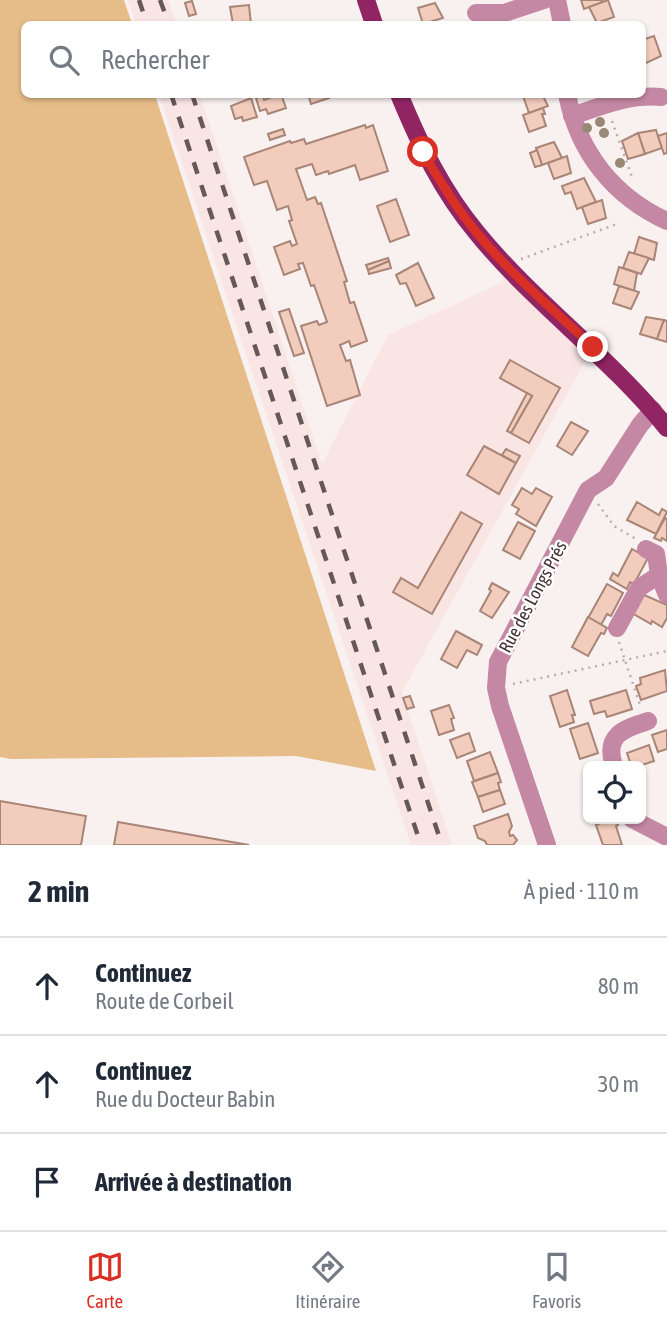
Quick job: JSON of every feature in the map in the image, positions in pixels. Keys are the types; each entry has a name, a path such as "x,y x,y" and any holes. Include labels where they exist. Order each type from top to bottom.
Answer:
{"main road":[{"path":"366,0 373,21"},
{"path":"401,98 423,152 440,182 476,232 506,265 626,380 667,428"}],"street":[{"path":"476,13 504,13 544,0"},
{"path":"557,0 561,21"},
{"path":"646,96 661,97"},
{"path":"569,98 581,141 606,179 638,205 667,221"},
{"path":"572,116 626,98"},
{"name":"Rue des Longs Prés","path":"547,845 499,706 495,675 498,662 589,490 606,478 640,425 653,410"},
{"path":"646,549 656,554 659,575 667,595"},
{"path":"617,628 639,587 659,575"},
{"path":"613,761 613,740 628,728 648,721"},
{"path":"642,824 667,837"}],"path":[{"path":"606,104 638,194 638,205"},
{"path":"506,265 617,224"},
{"path":"589,490 614,526 641,542 646,549"},
{"path":"617,628 638,701 648,721"},
{"path":"496,688 667,651"}],"shaded area":[{"path":"0,0 124,0 131,21 21,21 21,98 156,98 376,771 296,756 0,757"},
{"path":"128,0 168,0 176,21 135,21"},
{"path":"160,98 201,98 322,464 388,335 503,282 501,260 593,347 402,692 452,845 411,845"}],"building":[{"path":"581,0 602,0 603,2 584,9"},
{"path":"608,0 614,17 596,21 589,7"},
{"path":"192,1 196,14 189,16 185,3"},
{"path":"435,3 443,18 422,21 418,8"},
{"path":"249,5 251,21 232,21 230,7"},
{"path":"654,36 661,56 646,63 646,39"},
{"path":"251,98 257,117 243,121 242,117 235,119 231,106"},
{"path":"256,98 282,98 286,108 268,114 266,109 260,111"},
{"path":"309,98 329,98 311,104"},
{"path":"524,98 544,98 548,106 529,113"},
{"path":"543,108 546,126 529,132 523,115"},
{"path":"365,125 366,128 373,125 388,171 360,180 355,165 329,174 328,171 316,175 312,164 296,169 307,200 315,197 318,204 321,203 347,281 344,282 350,303 354,302 367,341 351,347 349,341 340,345 346,361 350,360 360,395 327,406 301,326 317,321 319,325 327,322 303,263 298,264 300,269 284,275 274,247 290,241 292,246 297,244 289,221 292,220 288,206 277,210 267,181 254,185 244,157 290,141 291,143 304,139 306,144"},
{"path":"283,129 285,135 270,140 268,134"},
{"path":"656,130 662,148 645,154 638,133"},
{"path":"638,133 645,154 628,159 622,141"},
{"path":"667,133 667,153 664,154 658,136"},
{"path":"554,142 562,158 542,165 536,148"},
{"path":"537,150 542,165 535,167 530,153"},
{"path":"567,156 571,173 554,179 548,163"},
{"path":"584,178 596,202 577,209 571,192 565,194 562,186"},
{"path":"396,199 409,235 390,242 377,206"},
{"path":"602,200 606,218 588,224 582,207"},
{"path":"639,237 657,243 654,260 634,254"},
{"path":"629,252 649,258 641,274 623,268"},
{"path":"388,258 389,261 368,270 366,265"},
{"path":"389,261 391,268 369,274 368,270"},
{"path":"418,263 434,298 416,306 406,283 400,284 396,275"},
{"path":"619,267 637,273 634,291 614,284"},
{"path":"619,286 639,292 631,309 613,303"},
{"path":"289,309 304,353 294,356 279,312"},
{"path":"646,317 664,320 657,339 640,334"},
{"path":"664,320 667,321 667,342 657,339"},
{"path":"510,360 560,388 529,443 511,433 532,396 500,378"},
{"path":"527,393 532,396 511,433 507,431"},
{"path":"571,422 588,431 572,455 557,446"},
{"path":"484,446 516,463 499,494 467,475"},
{"path":"506,449 520,456 516,463 502,455"},
{"path":"522,488 532,494 536,488 552,497 536,526 516,514 519,509 512,505"},
{"path":"637,502 659,515 662,509 667,512 656,534 627,520"},
{"path":"461,512 482,524 432,614 393,592 401,578 418,588"},
{"path":"665,518 667,541 662,538 661,541 654,538"},
{"path":"518,522 535,531 520,559 503,550"},
{"path":"632,549 648,558 634,584 630,582 627,589 610,579 613,573 618,576"},
{"path":"492,583 509,592 492,618 480,611 491,591 489,589"},
{"path":"607,584 623,593 611,616 607,614 601,625 588,618"},
{"path":"642,594 667,605 667,618 662,627 632,613"},
{"path":"588,617 607,628 604,634 601,633 588,656 572,647"},
{"path":"456,631 482,645 477,655 467,650 457,668 441,659"},
{"path":"665,670 667,691 641,700 636,686 641,684 640,678"},
{"path":"567,690 575,715 572,715 574,722 560,727 550,696"},
{"path":"626,690 632,709 607,717 605,711 594,714 590,701"},
{"path":"410,696 414,707 407,709 403,698"},
{"path":"449,705 454,718 451,719 454,730 439,735 431,711"},
{"path":"588,723 598,753 580,759 570,729"},
{"path":"667,730 667,749 658,752 652,735"},
{"path":"469,733 475,751 457,758 450,740"},
{"path":"649,745 654,761 646,764 646,761 630,761 627,753"},
{"path":"490,752 498,773 474,781 467,761"},
{"path":"498,773 500,790 478,797 472,782"},
{"path":"500,790 505,804 483,812 478,797"},
{"path":"0,801 86,816 81,845 0,845"},
{"path":"508,814 512,826 510,836 513,835 517,840 513,845 487,845 478,838 474,826"},
{"path":"118,822 249,845 114,845"},
{"path":"618,824 622,845 603,845 596,825"}],"railway":[{"path":"139,0 146,21"},
{"path":"160,0 168,21"},
{"path":"172,98 421,845"},
{"path":"193,98 442,845"}],"route":[{"path":"423,152 440,182 476,232 506,265 593,347"}]}
